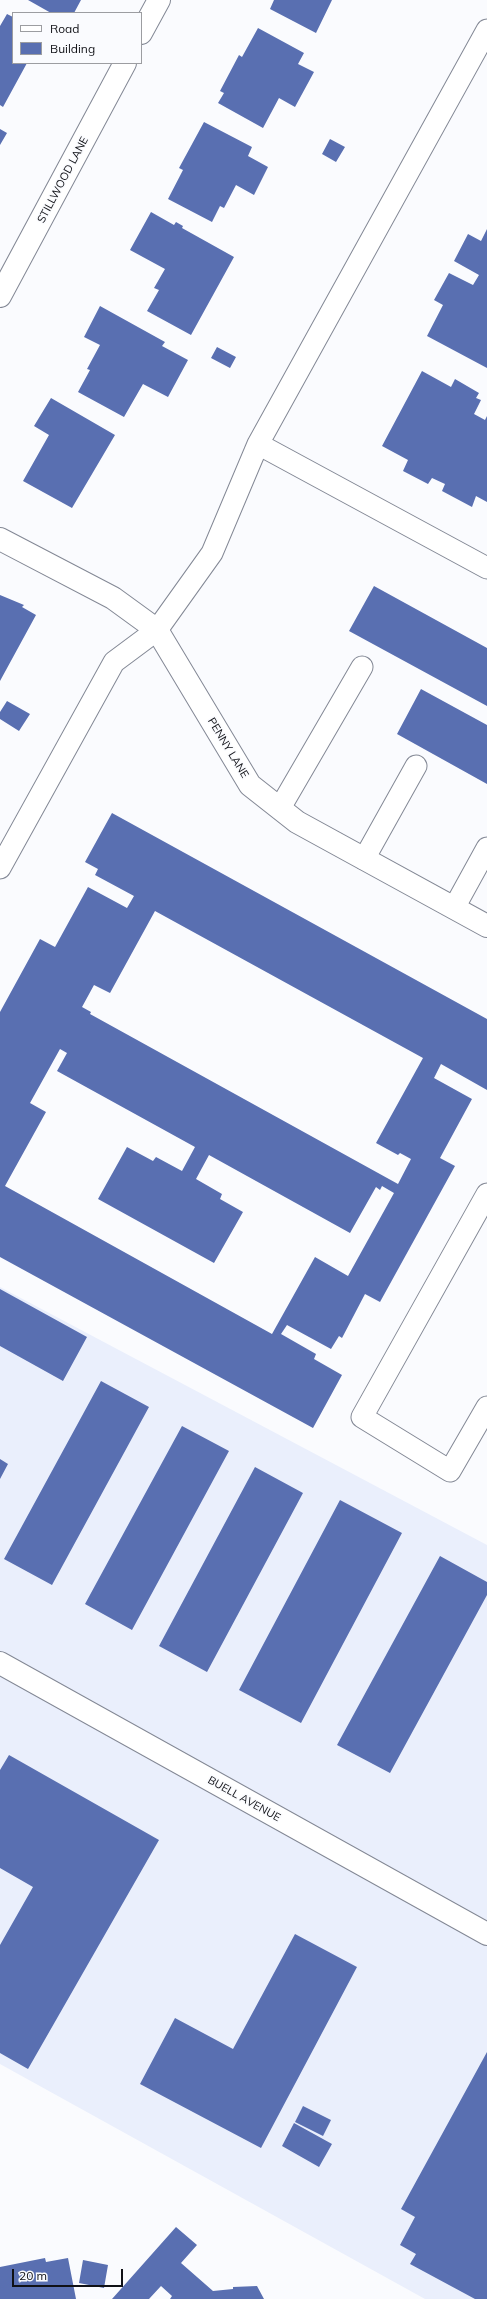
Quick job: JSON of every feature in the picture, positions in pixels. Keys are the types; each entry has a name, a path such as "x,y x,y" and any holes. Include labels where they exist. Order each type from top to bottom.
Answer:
{"street":[{"path":"142,31 159,0"},
{"name":"STILLWOOD LANE","path":"0,296 124,64"},
{"name":"PENNY LANE","path":"0,539 113,598 157,630 250,785 297,822 487,926"},
{"name":"BUELL AVENUE","path":"0,1663 487,1934"}],"lane":[{"path":"0,868 114,662 157,630 212,553 258,444 487,30"},
{"path":"258,444 487,568"},
{"path":"280,808 362,667"},
{"path":"364,859 416,766"},
{"path":"454,908 487,848"},
{"path":"487,1194 362,1417 450,1471 487,1407"}],"shaded area":[{"path":"0,1287 487,1545 487,2299 425,2299 0,2064"}],"building":[{"path":"28,0 81,0 75,12 49,12"},
{"path":"274,0 332,0 316,33 270,9"},
{"path":"7,14 12,16 12,64 26,64 3,107 0,105 0,26"},
{"path":"258,28 304,53 298,64 314,72 295,107 279,98 263,128 218,103 224,93 220,91 239,55 242,57"},
{"path":"204,122 252,147 248,156 268,167 254,195 236,185 224,208 220,206 212,222 168,199 183,170 179,168"},
{"path":"0,129 7,133 0,145"},
{"path":"330,139 345,147 336,162 322,154"},
{"path":"151,212 174,225 176,222 183,226 182,228 234,257 191,335 147,311 159,290 154,288 165,269 130,250"},
{"path":"487,229 487,368 427,336 443,305 434,300 449,273 473,285 479,275 454,261 468,234 481,241"},
{"path":"100,306 165,342 162,346 188,360 168,397 143,384 124,417 78,392 90,370 87,369 100,345 84,337"},
{"path":"217,347 236,357 230,368 211,358"},
{"path":"422,371 451,387 455,379 479,393 476,398 481,400 474,414 485,420 487,416 487,502 476,496 472,507 442,491 445,484 432,478 428,484 403,471 408,460 382,446"},
{"path":"51,398 115,435 72,508 23,481 49,435 34,426"},
{"path":"374,586 487,648 487,706 349,631"},
{"path":"0,595 24,605 22,607 36,615 0,681"},
{"path":"421,689 487,725 487,784 397,734"},
{"path":"7,701 30,714 19,731 0,719 0,712"},
{"path":"112,813 487,1019 487,1090 441,1064 434,1078 472,1099 440,1158 455,1166 380,1302 365,1294 342,1338 339,1336 331,1349 287,1325 281,1334 316,1354 314,1359 342,1375 313,1428 0,1257 0,1012 40,939 55,947 88,887 127,908 134,896 95,875 98,869 85,862","holes":["155,911 423,1058 376,1143 398,1155 400,1153 411,1159 398,1184 90,1014 91,1012 82,1007 94,985 110,993","60,1049 67,1053 57,1071 195,1147 182,1171 156,1157 153,1161 127,1147 98,1199 214,1263 243,1212 220,1199 222,1194 196,1179 209,1155 350,1233 376,1187 380,1190 382,1186 394,1193 348,1276 315,1257 272,1334 5,1186 46,1112 30,1103"]},
{"path":"0,1289 87,1337 63,1381 0,1346"},
{"path":"101,1381 149,1407 52,1585 4,1559"},
{"path":"182,1426 229,1451 132,1630 85,1604"},
{"path":"0,1459 8,1464 0,1479"},
{"path":"255,1467 303,1493 207,1672 159,1646"},
{"path":"340,1500 402,1533 301,1723 239,1690"},
{"path":"440,1556 487,1582 487,1595 390,1773 337,1745"},
{"path":"9,1755 159,1840 28,2069 0,2053 0,1945 33,1887 0,1868 0,1770"},
{"path":"295,1934 357,1967 261,2148 140,2084 175,2018 233,2049"},
{"path":"487,2052 487,2299 475,2299 410,2264 416,2254 400,2245 415,2217 401,2209"},
{"path":"303,2106 331,2120 323,2136 295,2122"},
{"path":"294,2123 332,2144 319,2167 282,2146"},
{"path":"176,2227 197,2245 181,2263 213,2291 233,2289 233,2287 257,2286 264,2299 170,2299 172,2296 161,2286 149,2299 112,2299"},
{"path":"45,2258 46,2262 68,2258 76,2299 0,2299 0,2267"},
{"path":"83,2260 108,2265 104,2288 79,2283"}]}
